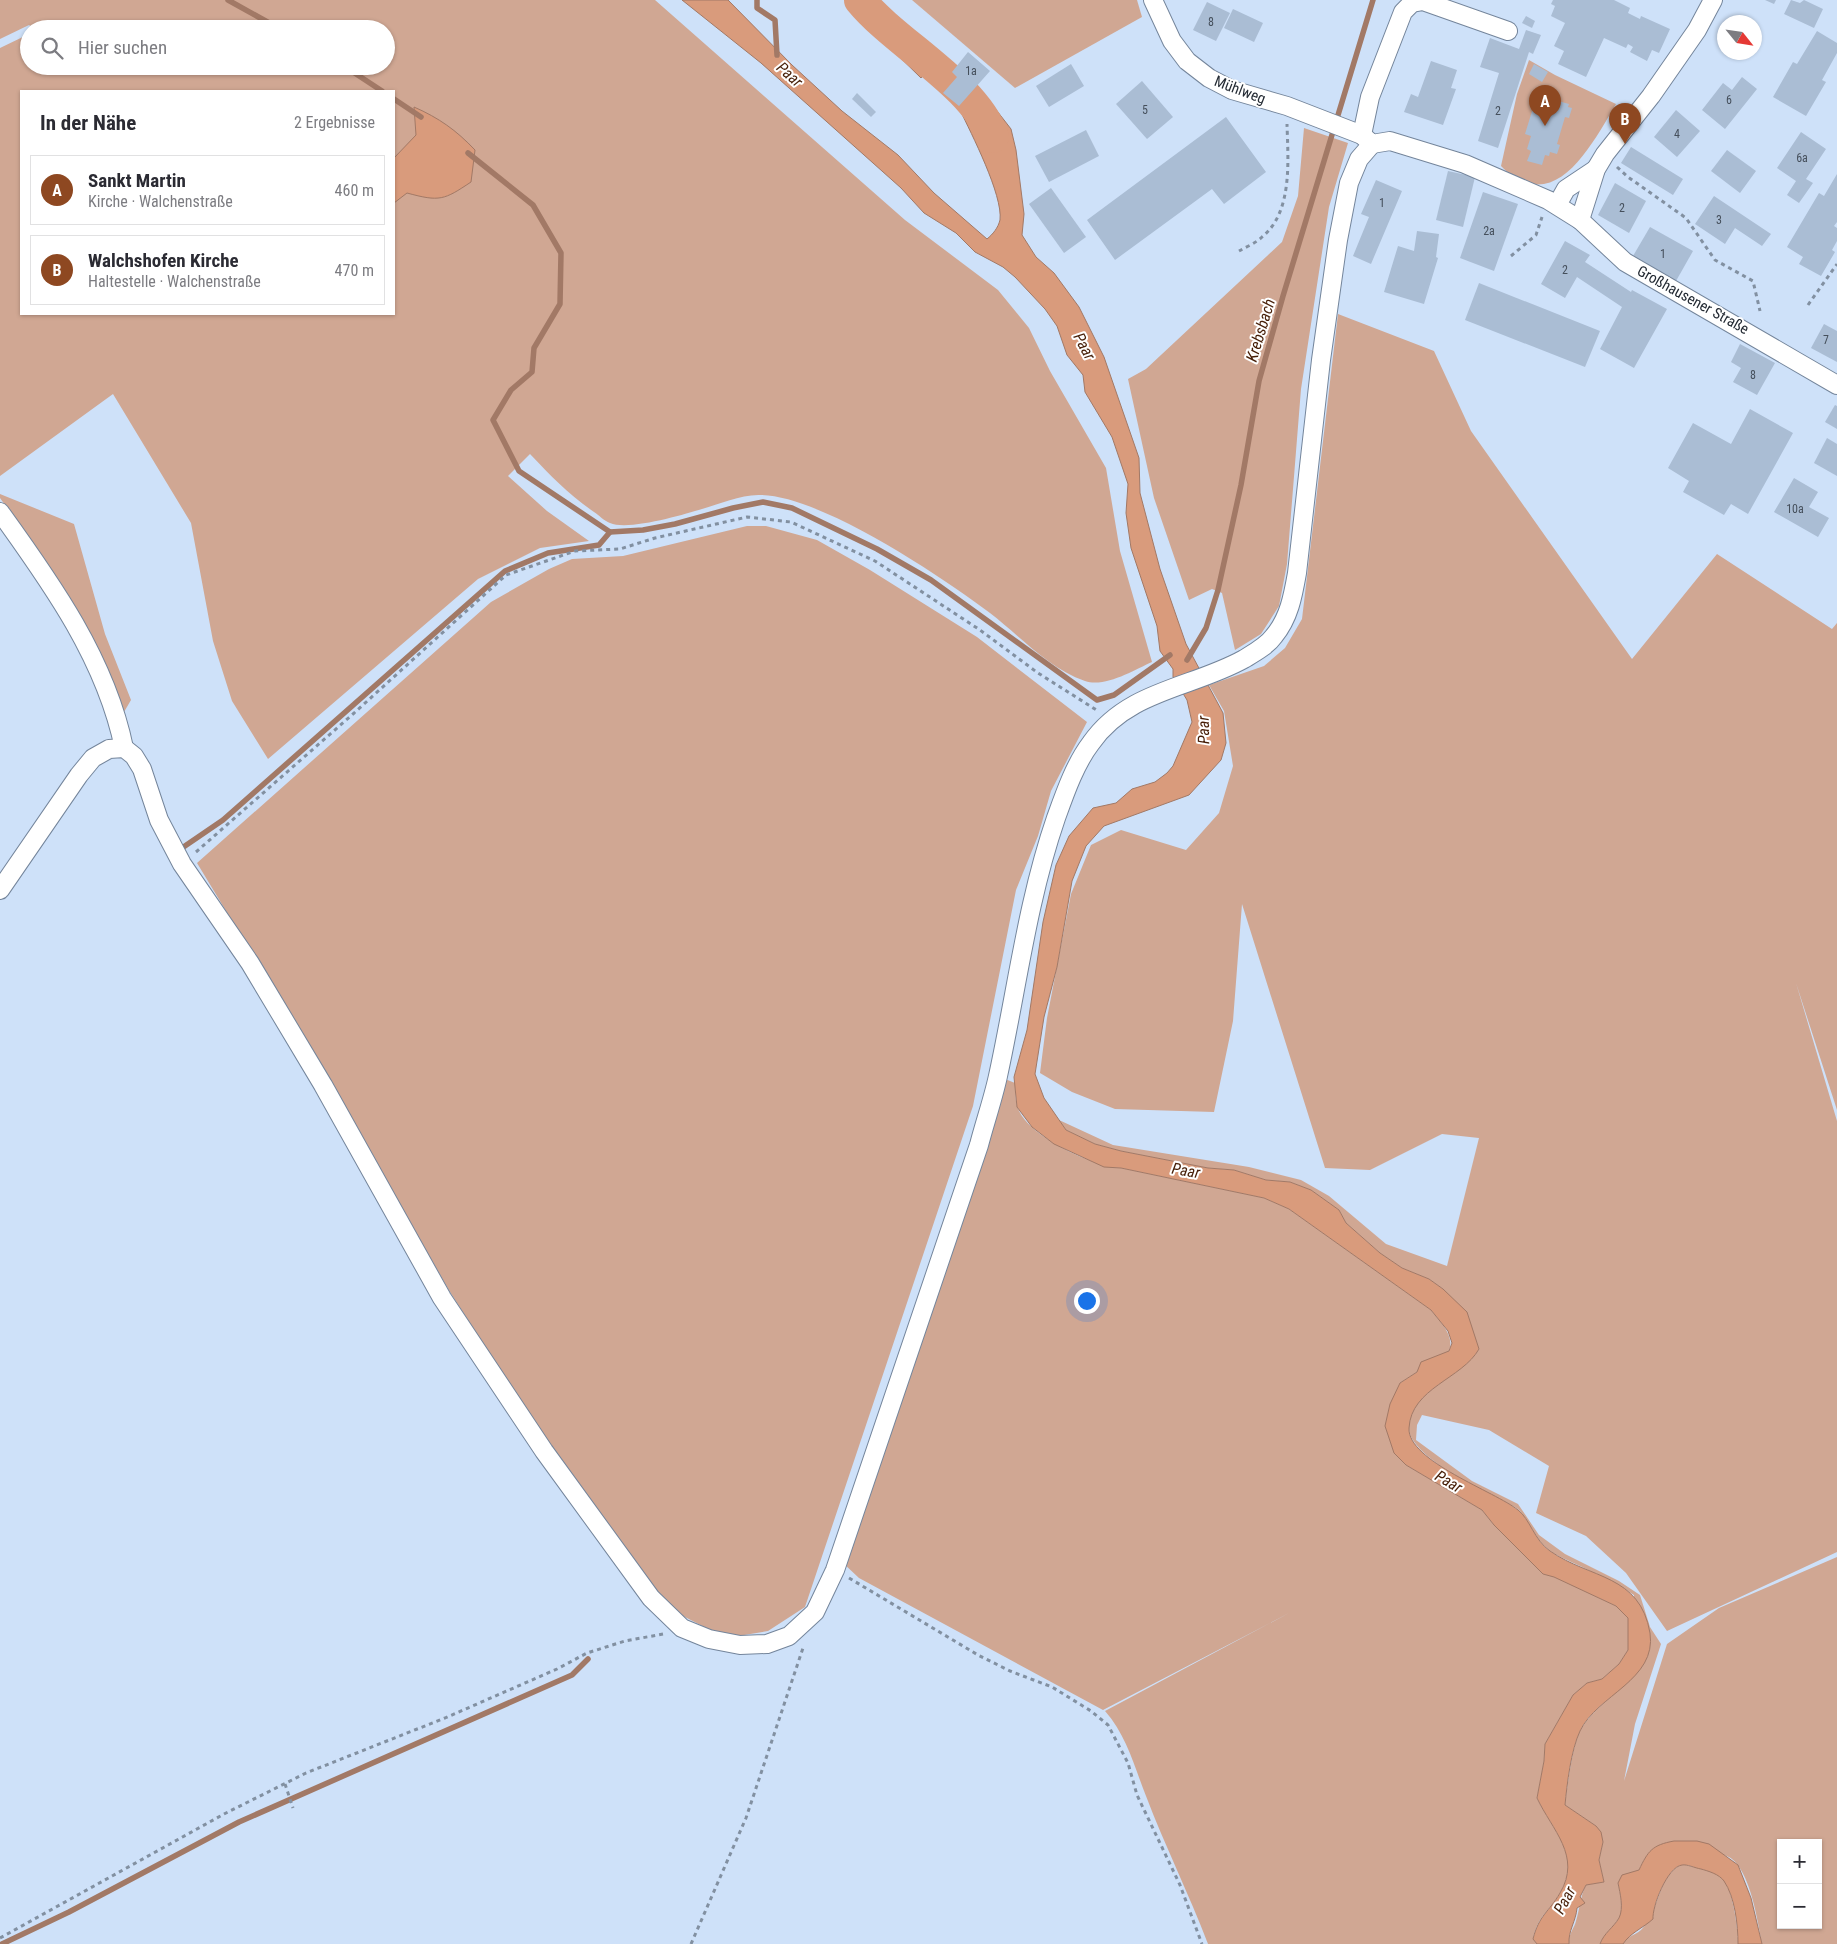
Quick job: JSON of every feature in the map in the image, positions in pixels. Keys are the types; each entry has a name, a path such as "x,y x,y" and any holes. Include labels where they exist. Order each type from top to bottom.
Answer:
{"street":[{"name":"Mühlweg","path":"1154,0 1172,41 1188,61 1209,78 1232,90 1287,106 1360,136 1390,141 1465,164 1552,203"},
{"path":"1552,203 1600,161 1656,89 1697,30 1713,0"},
{"path":"0,512 50,581 89,650 118,723 124,748 134,756 142,769 159,820 182,864 250,962 323,1085 442,1298 544,1451 651,1598 682,1628 709,1639 740,1645 767,1644 790,1636 815,1612 835,1570 979,1145 998,1076 1031,901 1063,798 1076,769 1090,743 1112,719 1132,704 1164,690 1228,668 1274,638 1284,623 1292,602 1297,573 1321,360 1338,240 1349,183 1359,159 1360,136 1370,97 1403,12 1412,3 1423,1 1508,31"},
{"path":"1580,220 1600,161"},
{"name":"Großhausener Straße","path":"1552,203 1580,220 1625,262 1837,385"},
{"path":"0,890 88,764 109,749 124,748"}],"path":[{"path":"1239,251 1262,237 1273,225 1281,208 1286,185 1288,154 1287,106"},
{"path":"1600,161 1628,177 1686,218 1715,260 1754,281 1760,311"},
{"path":"1511,256 1536,235 1552,203"},
{"path":"1808,305 1837,264"},
{"path":"182,864 267,792 506,575 575,551 620,549 655,538 747,517 791,522 875,561 980,630 1038,673 1112,719"},
{"path":"835,1570 978,1655 1010,1671 1052,1687 1091,1711 1108,1725 1128,1763 1136,1795 1180,1885 1202,1944"},
{"path":"0,1938 207,1824 285,1784 361,1751 445,1718 557,1669 586,1653 626,1641 682,1628"},
{"path":"691,1944 746,1818 806,1640"},
{"path":"285,1784 293,1808"}],"shaded area":[{"path":"0,0 655,0 905,220 998,290 1029,328 1050,371 1106,468 1120,551 1152,662 1110,680 1093,683 1085,681 1047,660 969,597 880,540 815,509 786,499 761,495 746,496 682,515 642,524 618,525 610,523 568,492 530,454 508,476 547,511 589,541 540,548 478,579 268,759 232,701 213,641 191,523 113,394 0,476 0,48 20,38 20,75 395,75 395,20 20,20 20,29 0,39"},
{"path":"912,0 1137,0 1142,17 1015,88"},
{"path":"1529,60 1555,75 1616,104 1595,139 1569,171 1554,181 1538,185 1520,180 1501,166 1517,94"},
{"path":"1304,128 1348,143 1329,207 1301,389 1287,564 1279,606 1261,634 1235,650 1222,593 1212,589 1189,600 1154,498 1128,379 1146,369 1282,242 1298,196"},
{"path":"1338,314 1434,351 1471,431 1632,659 1717,554 1832,629 1837,623 1837,1110 1796,983 1837,1121 1837,1552 1667,1631 1626,1573 1586,1536 1536,1513 1549,1466 1489,1430 1422,1415 1417,1425 1416,1440 1472,1481 1518,1504 1539,1535 1565,1554 1619,1581 1640,1595 1650,1627 1661,1644 1635,1724 1624,1781 1667,1644 1719,1608 1837,1557 1837,1944 1762,1944 1751,1893 1740,1868 1732,1859 1723,1855 1705,1854 1645,1858 1639,1870 1618,1883 1621,1900 1619,1918 1600,1944 1569,1944 1569,1937 1576,1921 1586,1885 1604,1882 1599,1860 1603,1842 1596,1826 1565,1805 1575,1744 1581,1729 1597,1709 1628,1682 1634,1595 1560,1557 1544,1546 1520,1511 1444,1468 1431,1459 1412,1439 1409,1429 1411,1416 1417,1404 1437,1385 1461,1368 1479,1349 1443,1289 1429,1279 1402,1268 1380,1253 1346,1223 1339,1210 1311,1190 1290,1182 1266,1180 1234,1170 1208,1168 1095,1144 1066,1130 1059,1120 1113,1145 1249,1167 1301,1180 1329,1196 1386,1244 1447,1266 1479,1138 1442,1134 1370,1170 1325,1168 1242,904 1233,1021 1214,1112 1115,1109 1072,1092 1040,1073 1047,1018 1071,894 1091,845 1121,830 1186,850 1219,813 1233,766 1224,711 1209,685 1264,666 1285,648 1302,619"},
{"path":"0,494 74,524 105,634 131,700 124,712 96,646 60,582 0,498"},
{"path":"747,526 766,526 817,540 870,570 977,637 1087,722 1051,791 1038,836 1016,890 973,1106 805,1607 768,1631 726,1638 679,1614 629,1561 565,1471 450,1292 318,1063 197,863 491,602 549,569 572,559 623,556"},
{"path":"1005,1079 1015,1083 1017,1106 1023,1117 1046,1138 1062,1147 1094,1162 1264,1198 1289,1209 1431,1310 1446,1329 1450,1345 1449,1351 1400,1383 1406,1465 1482,1510 1494,1525 1543,1574 1554,1576 1616,1606 1628,1618 1628,1650 1619,1664 1602,1679 1587,1683 1573,1695 1545,1744 1544,1761 1537,1798 1562,1843 1568,1867 1566,1879 1560,1893 1541,1918 1535,1930 1533,1938 1537,1944 1208,1944 1153,1815 1129,1752 1119,1731 1105,1711 1291,1612 1103,1710 859,1578 843,1563"},
{"path":"1683,1864 1709,1871 1719,1876 1727,1884 1736,1920 1738,1944 1623,1944 1629,1937 1641,1930 1647,1922 1668,1876"}],"water":[{"path":"682,0 728,0 792,65 842,111 898,155 934,193 987,239 998,226 1000,209 992,180 960,110 980,89 1011,129 1016,150 1024,214 1022,235 1036,257 1054,273 1079,307 1104,357 1139,458 1140,493 1160,569 1186,644 1223,713 1226,743 1221,760 1189,795 1104,826 1086,846 1072,881 1057,967 1044,1017 1035,1074 1044,1098 1066,1130 1095,1144 1121,1151 1208,1168 1234,1170 1266,1180 1290,1182 1311,1190 1339,1210 1346,1223 1380,1253 1402,1268 1429,1279 1443,1289 1467,1312 1479,1349 1461,1368 1418,1403 1412,1414 1409,1428 1412,1440 1422,1452 1437,1464 1518,1510 1540,1541 1550,1551 1565,1560 1611,1580 1625,1589 1636,1599 1644,1614 1650,1633 1650,1649 1644,1663 1624,1686 1588,1718 1580,1731 1574,1748 1565,1805 1596,1826 1601,1832 1603,1842 1599,1860 1604,1882 1586,1885 1580,1897 1585,1903 1577,1908 1569,1944 1537,1944 1533,1939 1538,1924 1560,1893 1566,1880 1568,1867 1566,1855 1557,1832 1537,1798 1544,1761 1545,1744 1573,1695 1587,1683 1602,1679 1619,1664 1628,1650 1628,1618 1616,1606 1554,1577 1543,1574 1494,1525 1482,1510 1406,1465 1394,1453 1385,1426 1390,1404 1400,1383 1417,1372 1421,1362 1449,1351 1452,1343 1448,1331 1431,1310 1289,1209 1264,1198 1121,1168 1104,1167 1054,1144 1032,1127 1017,1107 1014,1077 1027,1030 1043,922 1056,865 1069,836 1093,808 1116,803 1132,789 1155,782 1167,773 1173,766 1192,722 1187,700 1173,677 1173,669 1160,651 1157,626 1131,548 1126,513 1128,484 1112,437 1085,392 1083,375 1067,355 1057,326 1045,309 1015,277 1003,267 975,252 956,233 924,213 901,188 761,63"},
{"path":"847,0 876,0 938,57 921,78 874,32"},
{"path":"414,107 447,125 461,136 475,150 471,182 454,193 441,198 427,198 407,193 395,202 395,157 416,135"},
{"path":"1674,1841 1697,1841 1709,1844 1738,1865 1751,1898 1762,1944 1738,1944 1733,1903 1728,1888 1722,1879 1710,1872 1682,1865 1676,1867 1661,1888 1653,1919 1623,1944 1600,1944 1619,1918 1621,1900 1618,1883 1622,1875 1639,1870 1645,1858 1652,1850"}],"building":[{"path":"1553,0 1614,0 1630,8 1628,13 1640,19 1641,16 1670,29 1659,53 1652,50 1647,61 1630,52 1633,47 1628,44 1626,48 1604,38 1586,77 1558,64 1564,51 1554,46 1565,23 1551,16 1555,6 1551,4"},
{"path":"1765,0 1776,0 1774,4"},
{"path":"1791,0 1800,3 1804,0 1823,9 1814,28 1784,14"},
{"path":"1207,2 1230,13 1216,41 1193,30"},
{"path":"1233,9 1263,23 1254,42 1224,28"},
{"path":"1526,16 1535,21 1532,28 1522,23"},
{"path":"1526,30 1541,35 1533,54 1529,52 1498,148 1478,141 1499,73 1480,67 1490,38 1519,49"},
{"path":"1817,31 1837,43 1837,53 1822,80 1826,82 1806,116 1773,97 1793,62 1797,64"},
{"path":"968,52 990,71 959,106 943,93 957,77 952,72"},
{"path":"1431,61 1457,70 1451,88 1456,89 1443,125 1404,112 1411,94 1418,97"},
{"path":"1071,64 1084,86 1049,107 1036,86"},
{"path":"1534,64 1548,72 1542,82 1529,74"},
{"path":"1742,77 1757,89 1725,129 1702,110 1723,83 1732,90"},
{"path":"1142,81 1173,117 1147,139 1116,104"},
{"path":"857,93 876,112 871,117 852,99"},
{"path":"1537,95 1569,104 1568,107 1572,108 1569,118 1565,117 1557,144 1560,145 1557,154 1550,152 1549,156 1545,155 1542,165 1527,161 1531,151 1527,149 1531,136 1525,134"},
{"path":"1676,110 1700,131 1677,157 1654,137"},
{"path":"1226,117 1266,172 1224,204 1212,189 1115,260 1087,220"},
{"path":"1086,130 1099,156 1049,182 1035,156"},
{"path":"1801,132 1826,149 1806,179 1813,183 1799,203 1787,195 1796,181 1777,168"},
{"path":"1631,147 1683,179 1673,195 1621,163"},
{"path":"1727,150 1756,171 1740,193 1711,171"},
{"path":"1448,171 1475,177 1463,227 1436,220"},
{"path":"1837,174 1837,222 1834,226 1837,228 1837,241 1832,250 1835,252 1821,276 1799,264 1803,257 1787,247 1819,193 1824,196"},
{"path":"1376,180 1402,191 1371,264 1353,256 1369,217 1361,214"},
{"path":"1615,183 1646,201 1629,233 1598,215"},
{"path":"1051,188 1086,237 1064,253 1029,204"},
{"path":"1483,192 1518,204 1494,271 1460,258"},
{"path":"1714,196 1771,234 1762,246 1735,228 1725,244 1695,224"},
{"path":"1650,227 1693,251 1676,281 1633,256"},
{"path":"1417,231 1439,234 1436,257 1438,258 1424,304 1384,292 1398,246 1414,251"},
{"path":"1565,241 1590,255 1585,262 1631,292 1632,290 1667,309 1634,368 1600,349 1622,307 1577,277 1565,298 1541,284"},
{"path":"1479,283 1600,331 1585,367 1465,320"},
{"path":"1824,324 1837,331 1837,362 1811,348"},
{"path":"1740,344 1775,363 1757,395 1733,382 1741,368 1731,362"},
{"path":"1835,405 1837,406 1837,429 1825,422"},
{"path":"1750,409 1793,433 1748,514 1731,504 1724,515 1683,492 1689,481 1668,468 1693,423 1731,444"},
{"path":"1827,438 1837,444 1837,476 1814,463"},
{"path":"1794,478 1818,492 1809,507 1829,518 1818,537 1774,512"}],"waterway":[{"path":"228,0 264,20"},
{"path":"757,0 757,8 775,20 777,55"},
{"name":"Paar","path":"860,0 893,33 933,65 969,99 983,118 993,137"},
{"name":"Krebsbach","path":"1187,660 1206,628 1218,590 1241,485 1259,381 1373,0"},
{"path":"358,75 380,90"},
{"path":"395,100 421,117"},
{"path":"468,153 533,205 561,253 560,304 534,348 532,372 511,390 493,420 519,471 610,532 643,530 675,524 763,502 792,508 877,549 931,580 1097,700 1114,695 1170,655"},
{"path":"182,848 223,820 505,571 548,553 599,545 610,532"},
{"path":"2,1944 69,1912 239,1822 572,1675 588,1659"}],"place":[{"name":"Sankt Martin","path":"1545,126"},
{"name":"Walchshofen Kirche","path":"1625,144"}]}
